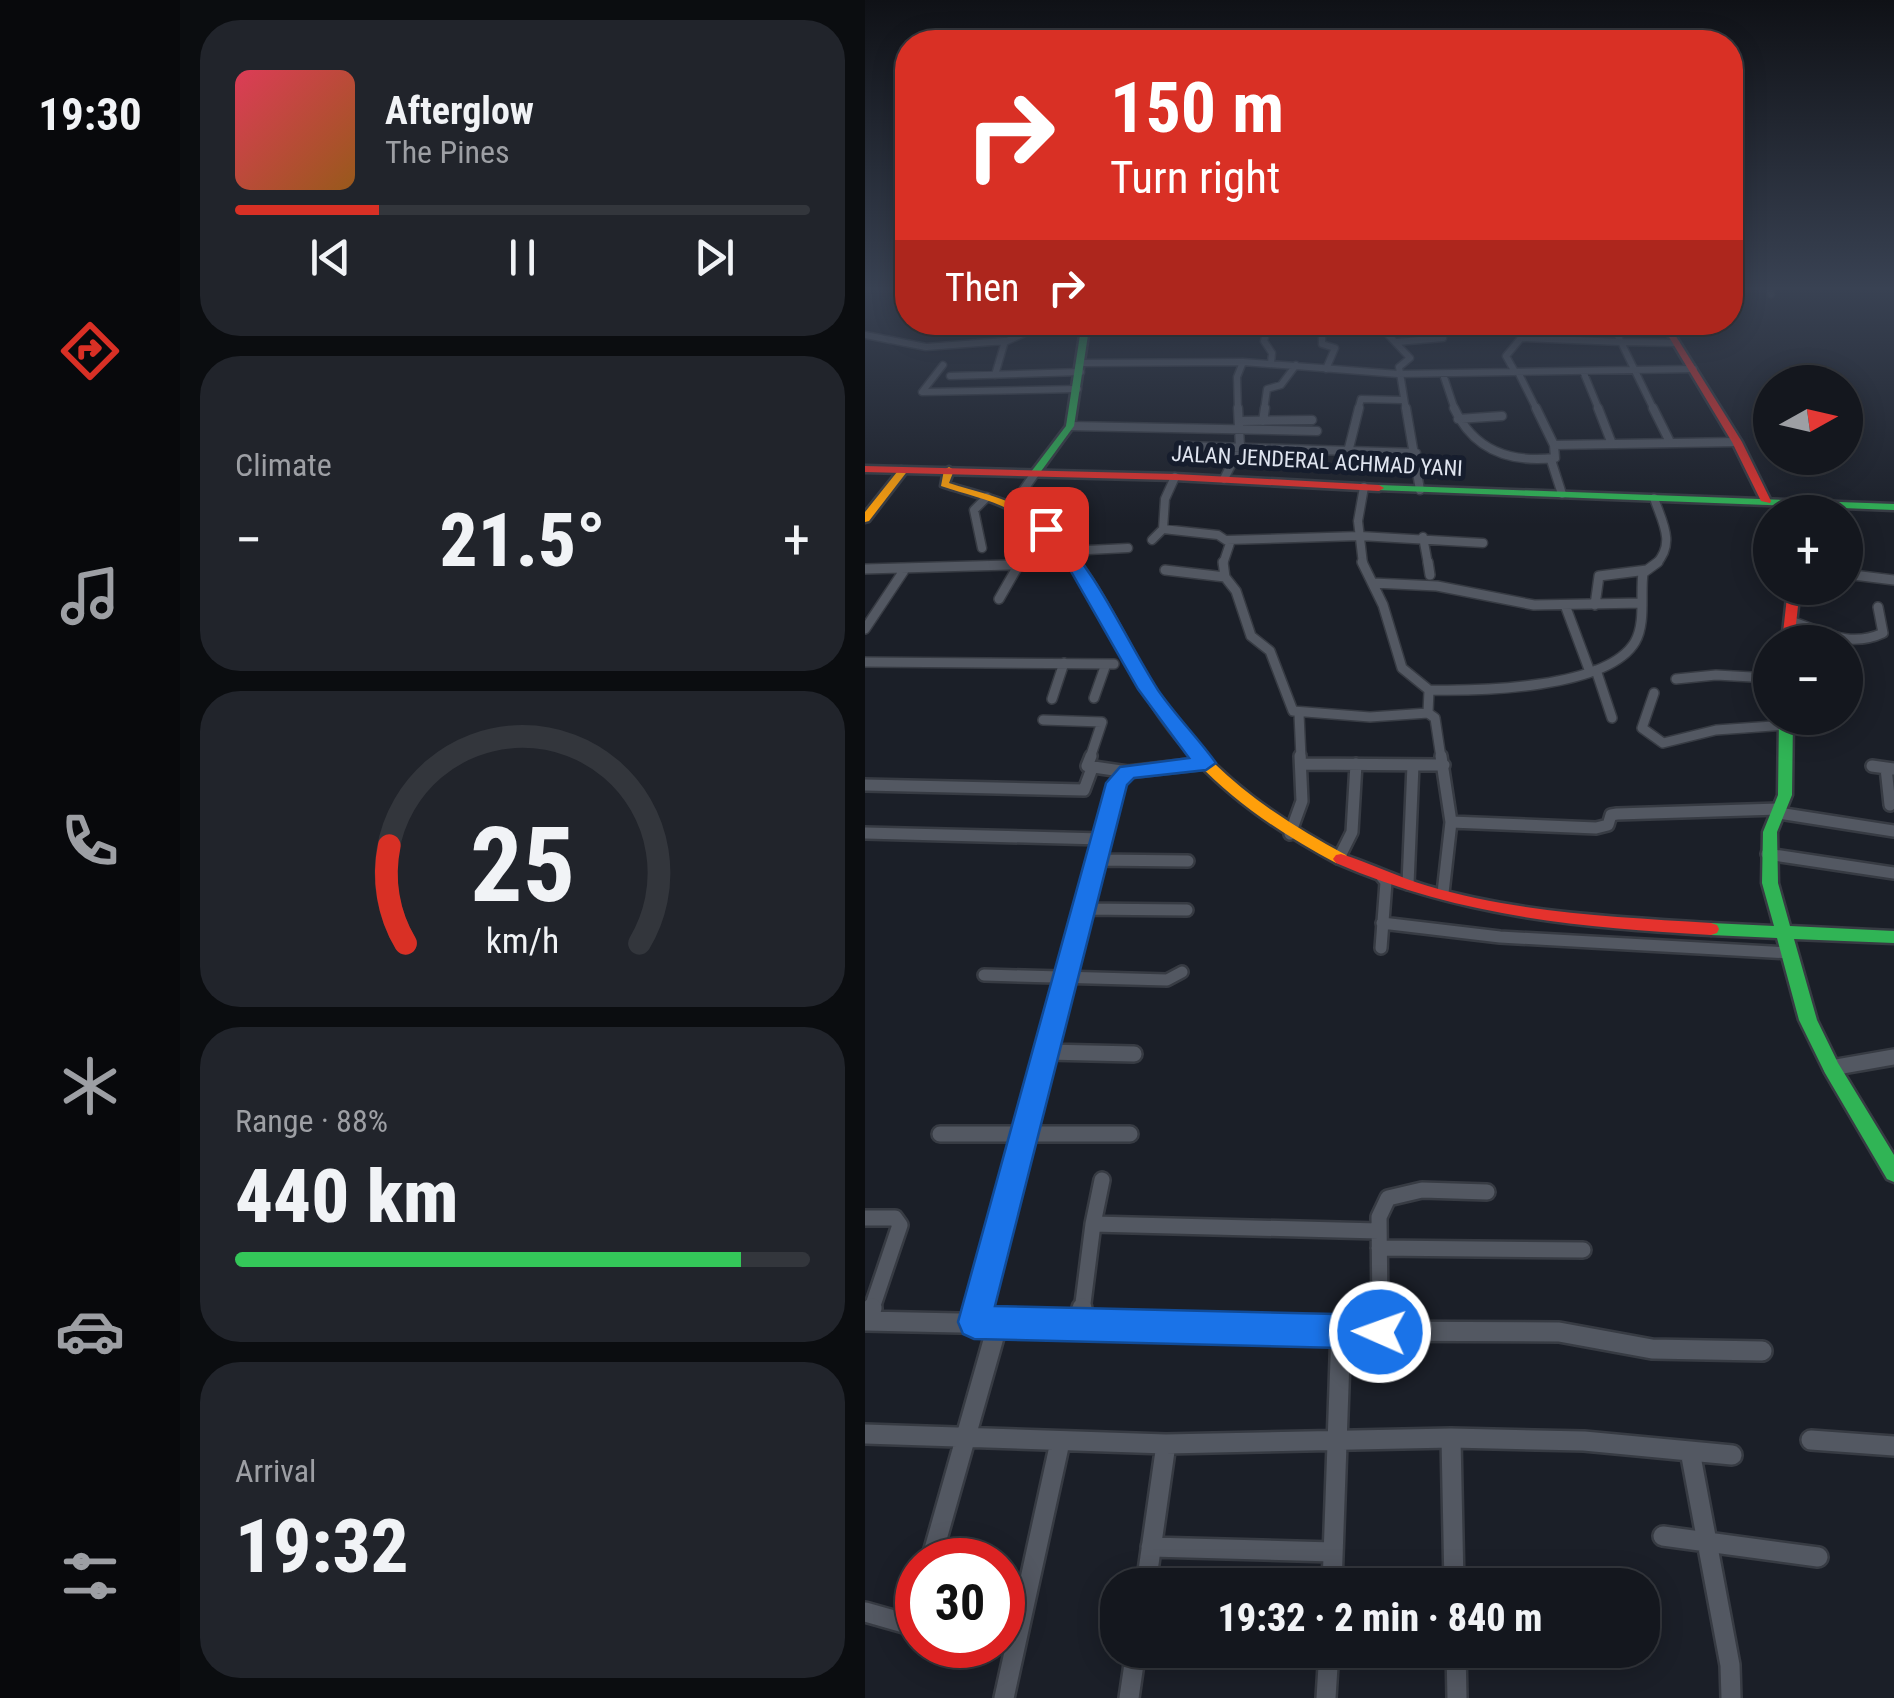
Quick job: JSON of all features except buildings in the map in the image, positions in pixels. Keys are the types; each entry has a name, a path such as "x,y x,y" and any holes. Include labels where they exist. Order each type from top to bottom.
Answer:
{"main road":[{"path":"1692,366 1737,442 1762,495"},
{"path":"1037,472 1071,426 1082,368"},
{"name":"JALAN JENDERAL ACHMAD YANI","path":"865,469 1175,476 1753,506"},
{"path":"865,519 905,470"},
{"path":"949,470 944,484 1027,515 1071,557 1148,689 1184,741 1241,800 1289,834 1383,877 1552,914 1894,937"},
{"name":"JALAN JENDERAL ACHMAD YANI","path":"1863,508 1894,508"},
{"path":"1789,625 1791,605"},
{"path":"1786,735 1785,795 1767,854 1783,932 1809,1020 1831,1068 1894,1173"}],"street":[{"path":"942,366 922,392 1078,390"},
{"path":"995,375 998,366"},
{"path":"951,376 1129,366"},
{"path":"1224,479 1239,446 1240,366"},
{"path":"1263,421 1267,389 1281,385 1294,366"},
{"path":"1305,366 1398,374 1694,369"},
{"path":"1400,366 1402,400 1416,453 1420,490"},
{"path":"1443,374 1458,418 1495,457 1551,460 1557,456 1554,445 1513,366"},
{"path":"1633,366 1670,442"},
{"path":"1583,371 1612,444"},
{"path":"1349,448 1361,399 1402,400"},
{"path":"1458,418 1502,416"},
{"path":"1241,426 1263,421 1313,420"},
{"path":"1071,426 1241,426 1317,431"},
{"path":"1554,445 1737,442"},
{"path":"1185,446 1416,453"},
{"path":"1551,460 1562,494"},
{"path":"1027,515 1021,492 1037,472"},
{"path":"1153,540 1163,528 1165,500 1175,476"},
{"path":"1364,487 1357,521 1361,560 1373,583 1402,668 1429,690 1496,689 1593,671 1616,661 1635,644 1643,603 1641,580 1647,570"},
{"path":"982,548 974,510 987,497"},
{"path":"1595,604 1599,576 1657,567 1668,554 1669,542 1655,498"},
{"path":"1163,528 1218,535 1227,540 1360,536 1483,543"},
{"path":"1423,538 1430,575"},
{"path":"1227,540 1230,548 1223,563 1225,577 1235,592 1251,636 1270,652 1293,711 1407,717 1428,713 1435,718 1451,822 1443,892"},
{"path":"865,569 1018,566 1129,548"},
{"path":"999,599 1018,566"},
{"path":"865,629 905,568"},
{"path":"1165,570 1225,577"},
{"path":"1863,576 1894,580"},
{"path":"1373,583 1414,583 1513,602 1643,603"},
{"path":"1565,605 1611,718"},
{"path":"1789,621 1812,627 1830,640 1870,638 1883,633 1878,607"},
{"path":"865,662 1110,664 1094,698"},
{"path":"1052,698 1064,663"},
{"path":"1676,679 1753,677"},
{"path":"1428,713 1429,690"},
{"path":"1654,693 1642,728 1663,742 1753,725"},
{"path":"1289,834 1302,801 1299,714"},
{"path":"1043,720 1102,722 1087,766 1128,772 1206,763"},
{"path":"1301,764 1443,765"},
{"path":"1339,858 1352,832 1356,764"},
{"path":"1408,884 1413,764"},
{"path":"1872,766 1890,768 1890,805"},
{"path":"865,785 1084,790 1091,771"},
{"path":"974,1322 1117,783 1128,772"},
{"path":"1451,822 1596,828 1608,825 1611,815 1617,814 1779,811 1894,831"},
{"path":"865,833 1102,839"},
{"path":"1767,854 1894,873"},
{"path":"1097,860 1188,861"},
{"path":"1381,948 1386,882 1383,877"},
{"path":"1083,909 1187,910"},
{"path":"1382,924 1499,937 1790,952"},
{"path":"984,975 1167,980 1181,972"},
{"path":"1047,1052 1134,1054"},
{"path":"1831,1068 1894,1056"},
{"path":"940,1134 1130,1134"},
{"path":"1079,1324 1101,1180"},
{"path":"1380,1332 1379,1239 1385,1200 1394,1193 1487,1192"},
{"path":"865,1218 895,1218 900,1225 867,1321 1559,1332 1653,1348 1762,1351"},
{"path":"1093,1224 1583,1250"},
{"path":"937,1538 998,1323"},
{"path":"1332,1568 1341,1331"},
{"path":"865,1434 1166,1444 1451,1438 1584,1441 1732,1456"},
{"path":"1451,1438 1455,1568"},
{"path":"1811,1440 1894,1446"},
{"path":"1025,1580 1060,1442"},
{"path":"1148,1568 1166,1444"},
{"path":"1691,1452 1730,1665 1731,1698"},
{"path":"1663,1536 1817,1558"},
{"path":"1151,1547 1333,1552"},
{"path":"865,1612 895,1620"},
{"path":"1004,1698 1006,1668"},
{"path":"1129,1698 1133,1668"},
{"path":"1326,1698 1328,1668"},
{"path":"1456,1668 1457,1698"}],"traffic: fast":[{"path":"1036,472 1070,426 1079,366"},
{"path":"1379,488 1894,507"},
{"path":"1786,735 1785,795 1770,832 1770,883 1808,1020 1831,1068 1894,1173"},
{"path":"1711,929 1894,937"}],"traffic: slow":[{"path":"865,519 904,469"},
{"path":"949,470 944,484 1020,511 1067,554 1167,719 1209,767 1257,809 1341,859"}],"traffic: jam":[{"path":"1690,366 1737,442 1763,495"},
{"path":"865,469 1175,477 1379,488"},
{"path":"1790,625 1792,605"},
{"path":"1341,859 1428,892 1522,912 1711,929"}],"route":[{"path":"1046,529 1068,551 1148,689 1184,741 1206,763 1199,767 1128,772 1117,783 974,1322 1380,1332"}]}
